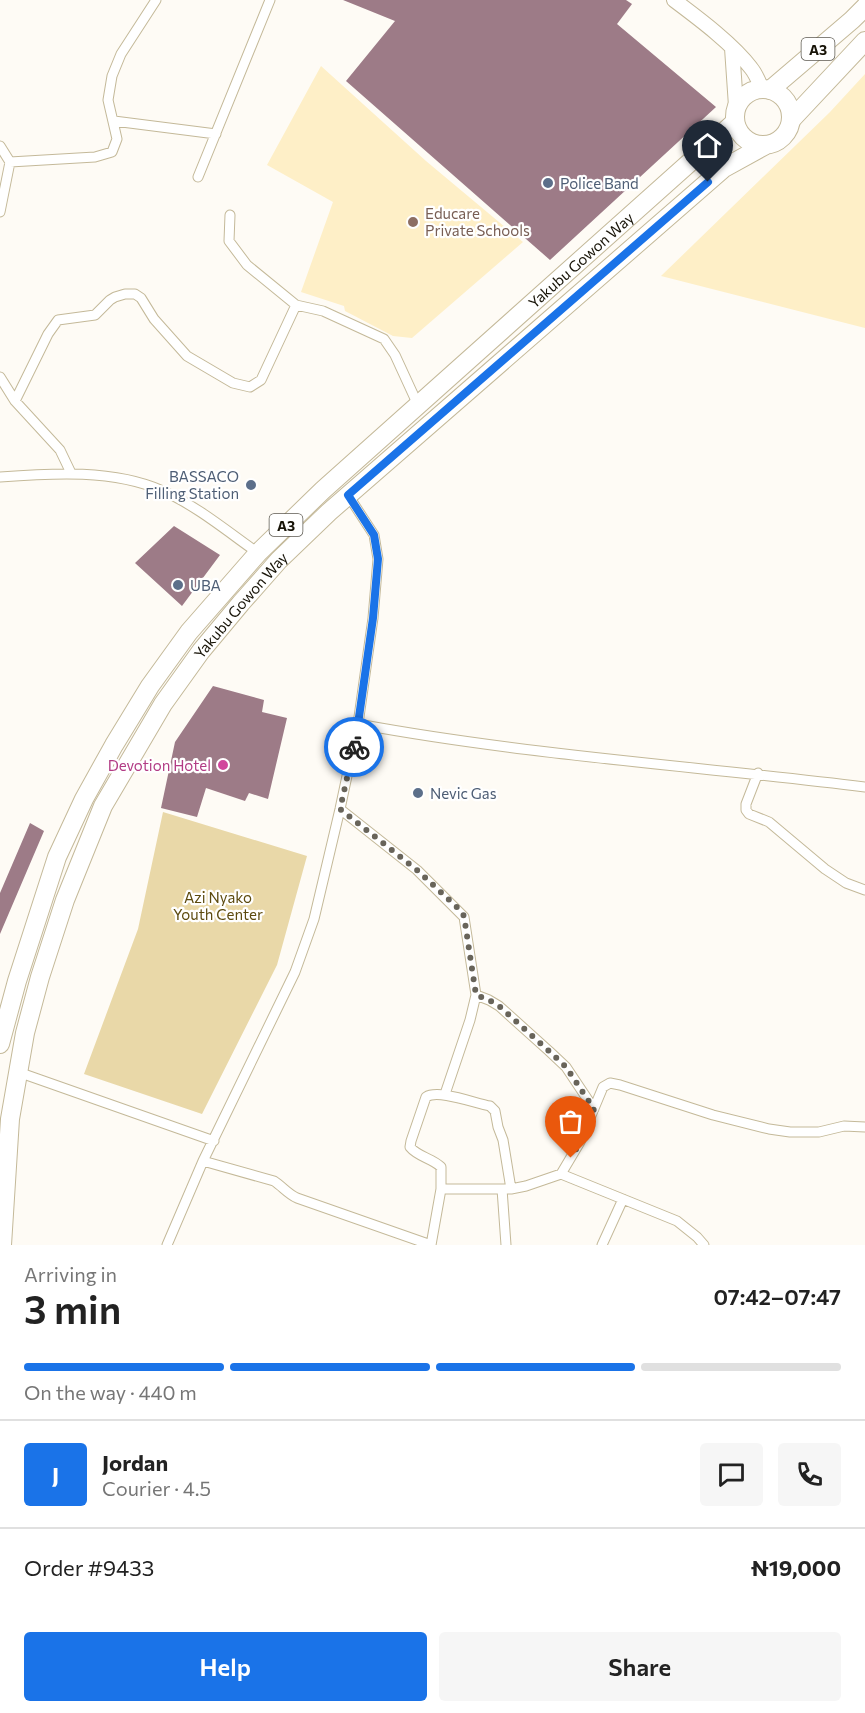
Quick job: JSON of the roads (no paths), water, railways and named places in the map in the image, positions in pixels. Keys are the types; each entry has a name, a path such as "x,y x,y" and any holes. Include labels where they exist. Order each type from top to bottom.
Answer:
{"highway":[{"name":"A3","path":"766,89 865,7"},
{"name":"A3","path":"791,120 865,41"},
{"path":"766,89 784,98 791,120 789,128 779,141 764,146 748,142 737,130 736,114 746,94 766,89"},
{"name":"Yakubu Gowon Way","path":"0,1044 17,981 57,858 84,799 150,686 189,632 258,553 323,490 736,114"},
{"name":"Yakubu Gowon Way","path":"2,1245 10,1119 25,1033 40,977 65,900 103,806 163,704 201,651 279,560 348,495 724,168 764,146"},
{"path":"98,774 115,785"}],"main road":[{"path":"674,0 732,48 751,67 766,89"},
{"path":"732,48 736,114"}],"street":[{"path":"10,162 95,157 112,152 117,139 108,100 112,76 121,54 156,0"},
{"path":"198,177 270,0"},
{"path":"114,121 216,134"},
{"path":"0,146 10,162 0,212"},
{"path":"230,215 229,241 247,265 296,305 323,311 384,339 395,355 418,405"},
{"path":"15,401 48,334 58,320 96,315 115,297 135,294 141,298 154,319 187,356 233,383 250,387 261,380 296,305"},
{"path":"0,377 15,401 60,450 71,474"},
{"path":"0,477 71,474 124,479 164,491 258,553"},
{"path":"167,1245 203,1161 295,972 314,919 358,724 373,618 378,559 374,535 348,495"},
{"path":"358,724 434,738 865,786"},
{"path":"758,773 746,804 749,814 769,822 846,884 865,890"},
{"path":"340,809 417,870 464,916 476,995 445,1095"},
{"path":"476,995 499,1006 566,1067 594,1109"},
{"path":"18,1072 214,1141"},
{"path":"441,1189 506,1189 526,1186 561,1174 580,1142 603,1087 610,1083 713,1115 769,1129 819,1132 843,1126 865,1127"},
{"path":"203,1161 274,1181 287,1193 297,1198 431,1245 441,1189 441,1167 414,1152 410,1147 426,1097 432,1093 490,1106 495,1111 503,1140 507,1245"},
{"path":"561,1174 677,1221 704,1245"},
{"path":"602,1245 623,1199"}],"place":[{"name":"Police Band","path":"548,183"},
{"name":"Educare Private Schools","path":"413,222"},
{"name":"BASSACO Filling Station","path":"251,485"},
{"name":"UBA","path":"178,585"},
{"name":"Devotion Hotel","path":"223,765"},
{"name":"Nevic Gas","path":"418,793"}],"park label":[{"name":"Azi Nyako Youth Center","path":"218,906"}]}
